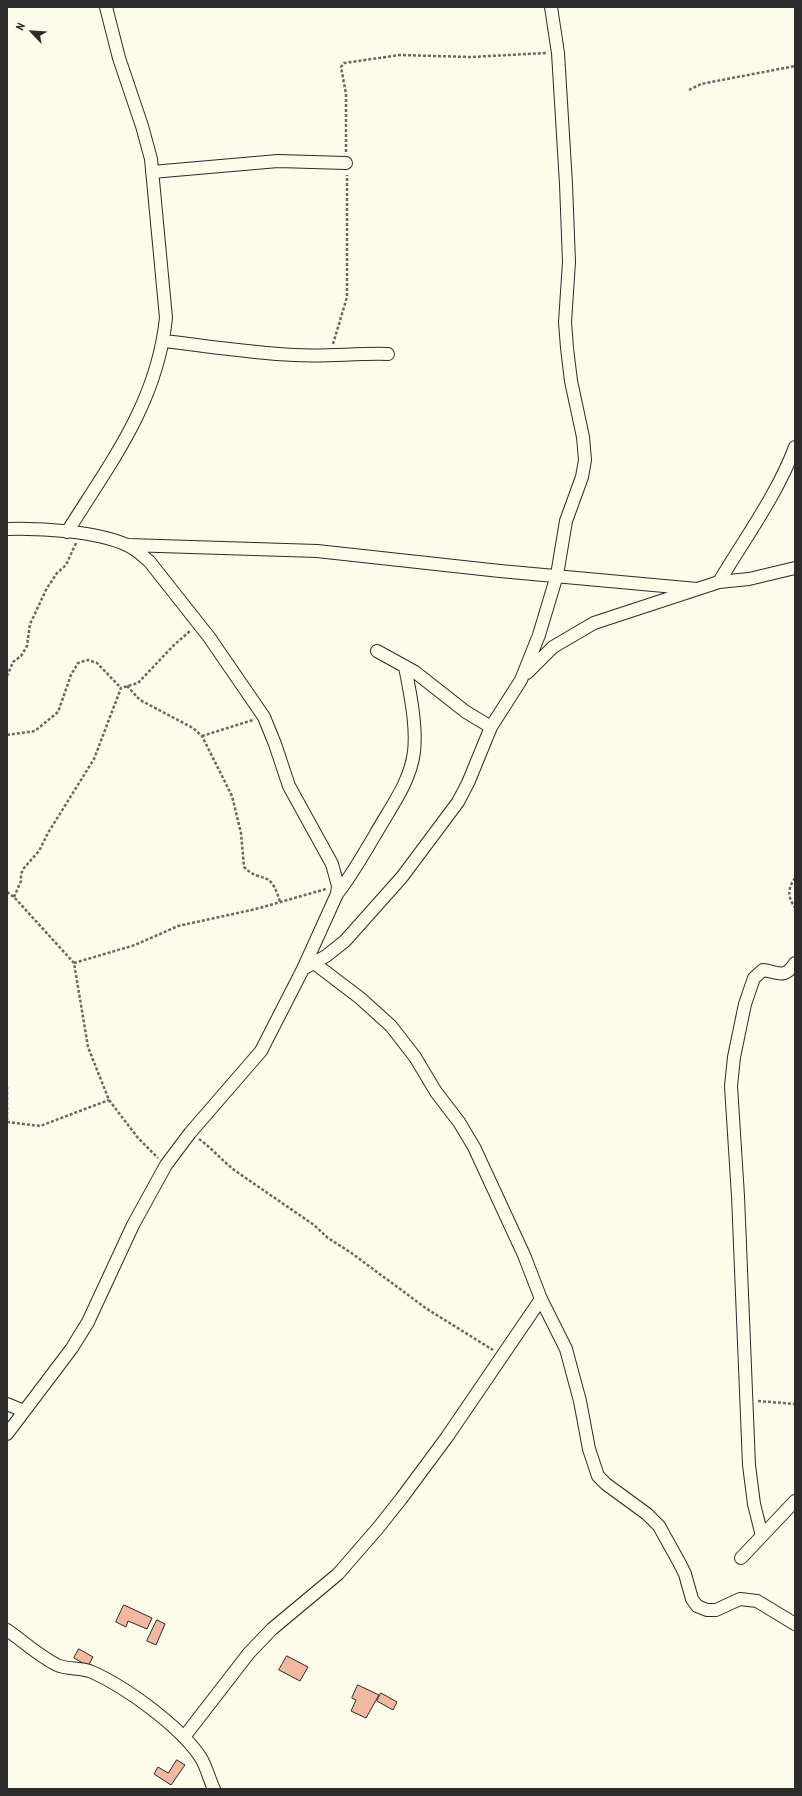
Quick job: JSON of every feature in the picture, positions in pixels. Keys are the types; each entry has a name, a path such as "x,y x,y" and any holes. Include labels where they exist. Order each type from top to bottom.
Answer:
{"street":[{"path":"67,532 125,440 139,413 151,387 164,341 166,318 152,172 142,126 119,58 106,7"},
{"path":"521,680 539,635 557,575 566,521 582,477 585,460 583,437 571,380 567,348 565,322 569,262 568,220 558,53 550,7"},
{"path":"152,172 278,162 346,163"},
{"path":"164,341 239,351 330,356 388,354"},
{"path":"719,582 789,464 795,447"},
{"path":"7,529 67,532 108,539 126,545 139,552 149,561 234,672 264,717 289,786 332,864 338,890"},
{"path":"126,545 317,551 697,589"},
{"path":"303,969 326,956 345,941 402,877 458,802 468,783 491,727 521,680 553,647 594,623 697,589 719,582 749,579 795,568"},
{"path":"377,651 430,683 466,712 491,727"},
{"path":"7,1434 72,1348 88,1322 133,1225 166,1166 190,1134 261,1050 303,969 338,890 355,870 402,789 411,766 414,751 414,728 405,667"},
{"path":"314,963 360,998 391,1026 415,1056 436,1092 459,1122 474,1147 524,1255 541,1299 566,1349 578,1395 589,1449 598,1476 606,1484 647,1514 659,1526 682,1568 692,1599 697,1606 712,1610 740,1599 757,1602 795,1624"},
{"path":"762,1536 754,1504 751,1481 731,1086 734,1058 745,1004 754,978 763,970 781,975 786,973 795,963"},
{"path":"184,1737 250,1653 272,1629 338,1574 378,1528 447,1437 541,1299"},
{"path":"7,1404 24,1411"},
{"path":"741,1558 795,1501"},
{"path":"7,1630 56,1664 66,1668 87,1670 119,1687 147,1706 184,1737 201,1759 214,1789"}],"path":[{"path":"330,356 347,297 348,221 346,94 341,67 344,62 400,55 472,57 558,53"},
{"path":"689,90 701,84 795,66"},
{"path":"7,676 13,662 21,656 27,646 30,624 47,588 57,573 66,565 73,552 79,534"},
{"path":"121,688 138,683 174,645 198,624"},
{"path":"7,735 35,731 58,712 71,675 78,662 88,660 97,664 121,688"},
{"path":"127,686 140,700 193,728 202,736 232,796 241,833 244,867 248,871 272,882 280,902"},
{"path":"14,897 21,881 24,868 39,851 48,833 94,759 121,688"},
{"path":"202,736 264,717"},
{"path":"795,878 790,885 788,892 789,898 795,907"},
{"path":"74,963 136,945 178,926 338,890"},
{"path":"7,892 14,897 74,963 88,1047 109,1100 138,1138 166,1166"},
{"path":"7,1087 7,1127"},
{"path":"7,1122 40,1126 109,1100"},
{"path":"190,1134 213,1149 226,1164 314,1225 328,1238 350,1252 400,1290 501,1356"},
{"path":"746,1400 795,1404"}],"building":[{"path":"124,1605 152,1618 147,1629 128,1621 126,1627 116,1622"},
{"path":"157,1620 165,1624 156,1645 147,1641"},
{"path":"79,1649 93,1657 88,1666 74,1658"},
{"path":"287,1656 308,1667 300,1681 279,1670"},
{"path":"358,1685 379,1695 366,1718 351,1711 356,1700 352,1698"},
{"path":"381,1693 397,1702 393,1710 377,1701"},
{"path":"177,1760 185,1765 171,1785 154,1774 158,1767 168,1773"}]}
